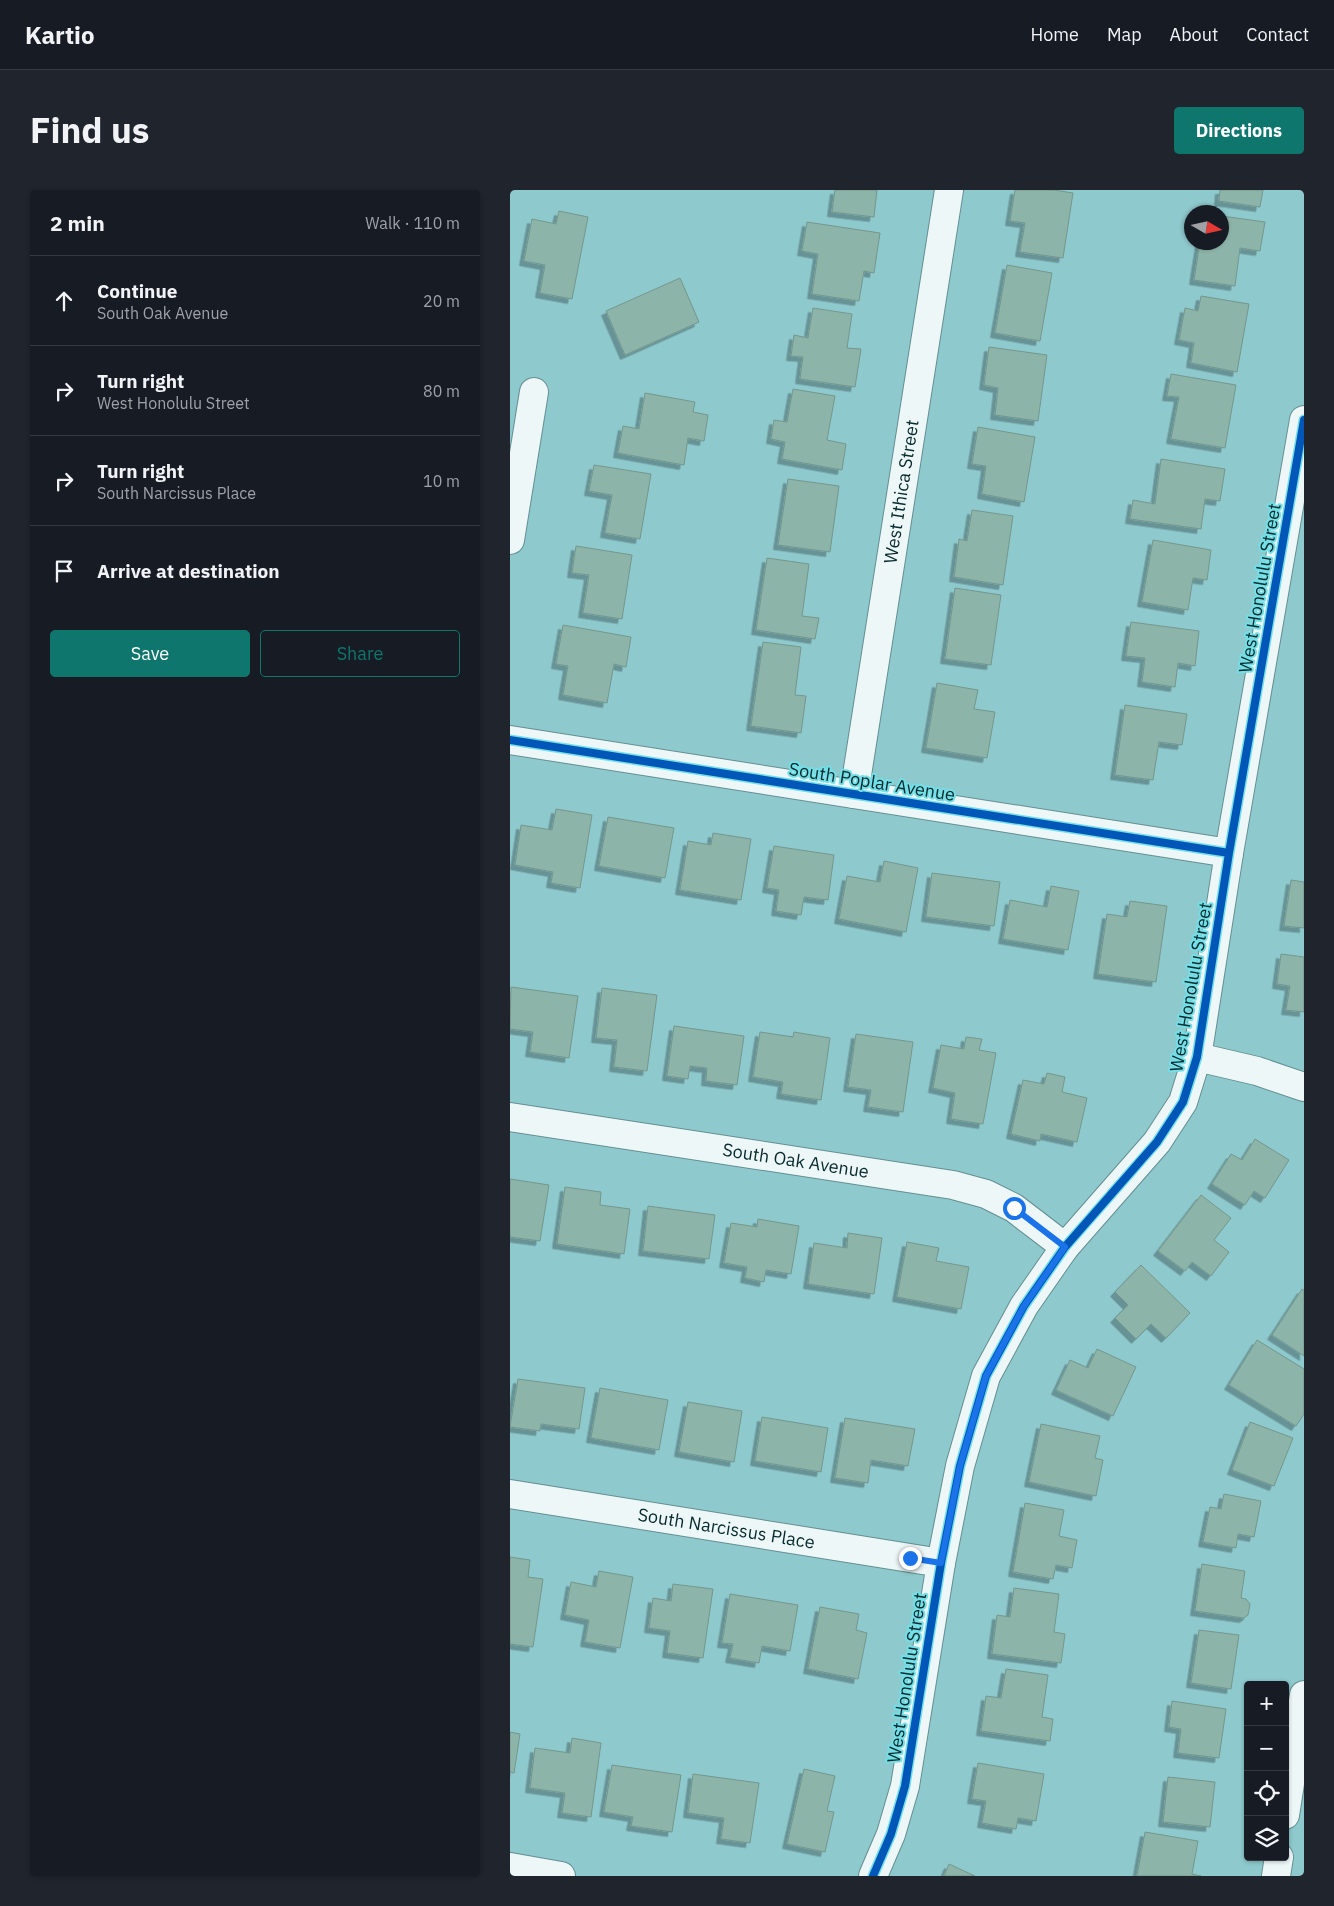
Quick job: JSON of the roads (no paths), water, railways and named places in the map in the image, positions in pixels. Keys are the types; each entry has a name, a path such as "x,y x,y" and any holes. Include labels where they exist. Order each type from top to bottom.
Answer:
{"street":[{"name":"West Ithica Street","path":"854,794 949,190"},
{"path":"510,540 534,392"},
{"name":"West Honolulu Street","path":"872,1876 891,1834 905,1786 941,1563 960,1466 986,1376 1024,1306 1065,1247 1157,1142 1183,1102 1197,1057 1229,853 1304,420"},
{"name":"South Poplar Avenue","path":"510,740 1229,853"},
{"path":"1197,1057 1257,1071 1304,1087"},
{"name":"South Oak Avenue","path":"510,1117 953,1185 986,1194 1014,1208 1065,1247"},
{"name":"South Narcissus Place","path":"510,1494 941,1563"},
{"path":"1289,1790 1304,1696"},
{"path":"1276,1876 1278,1861"},
{"path":"510,1867 560,1876"}]}
